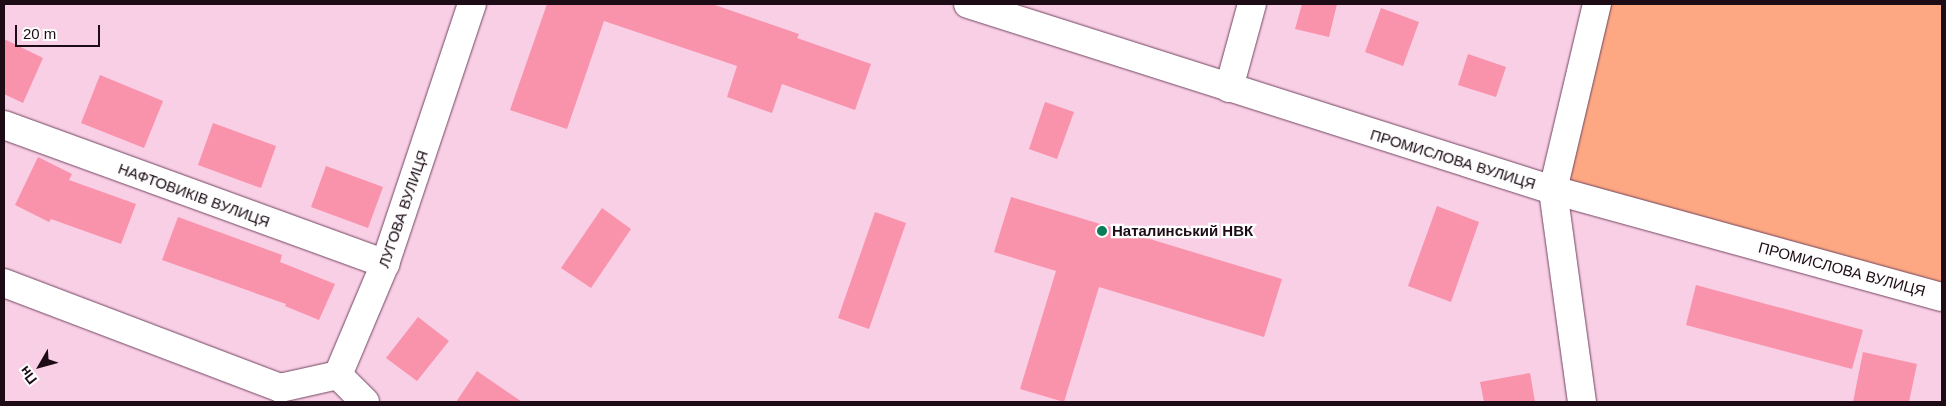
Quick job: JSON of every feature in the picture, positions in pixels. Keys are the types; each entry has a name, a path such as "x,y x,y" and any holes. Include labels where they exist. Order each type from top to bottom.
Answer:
{"street":[{"name":"ЛУГОВА ВУЛИЦЯ","path":"338,375 385,264 472,4"},
{"name":"ПРОМИСЛОВА ВУЛИЦЯ","path":"968,4 1553,190 1942,297"},
{"path":"1229,88 1252,4"},
{"path":"1582,402 1553,190 1597,4"},
{"name":"НАФТОВИКІВ ВУЛИЦЯ","path":"4,125 385,264"},
{"path":"4,283 280,388 338,375 365,402"}],"shaded area":[{"path":"1597,4 1942,4 1942,297 1553,190"}],"building":[{"path":"547,4 712,4 799,34 797,38 871,64 855,110 782,84 772,113 727,97 737,66 604,21 567,129 510,110"},
{"path":"1302,4 1337,4 1329,37 1295,29"},
{"path":"1381,8 1419,22 1403,66 1365,52"},
{"path":"4,39 43,58 23,103 4,94"},
{"path":"1468,54 1506,67 1496,97 1458,85"},
{"path":"100,75 163,101 144,148 81,123"},
{"path":"1045,102 1074,112 1057,159 1029,149"},
{"path":"213,123 276,146 261,188 198,165"},
{"path":"38,157 72,174 69,180 136,204 121,244 51,219 49,222 15,205"},
{"path":"326,166 383,187 368,228 311,207"},
{"path":"1011,197 1282,279 1264,337 1099,287 1064,402 1020,389 1056,271 994,252"},
{"path":"1437,206 1479,222 1451,302 1408,286"},
{"path":"602,208 631,229 591,288 561,268"},
{"path":"875,212 906,223 869,329 838,318"},
{"path":"178,217 282,255 280,262 335,284 319,320 285,306 286,304 162,260"},
{"path":"1696,285 1863,330 1852,369 1686,325"},
{"path":"418,317 449,341 417,381 386,358"},
{"path":"1863,352 1917,364 1909,402 1853,402"},
{"path":"477,371 522,402 456,402"},
{"path":"1530,373 1535,402 1484,402 1480,382"}],"place":[{"name":"Наталинський НВК","path":"1102,231"}]}
